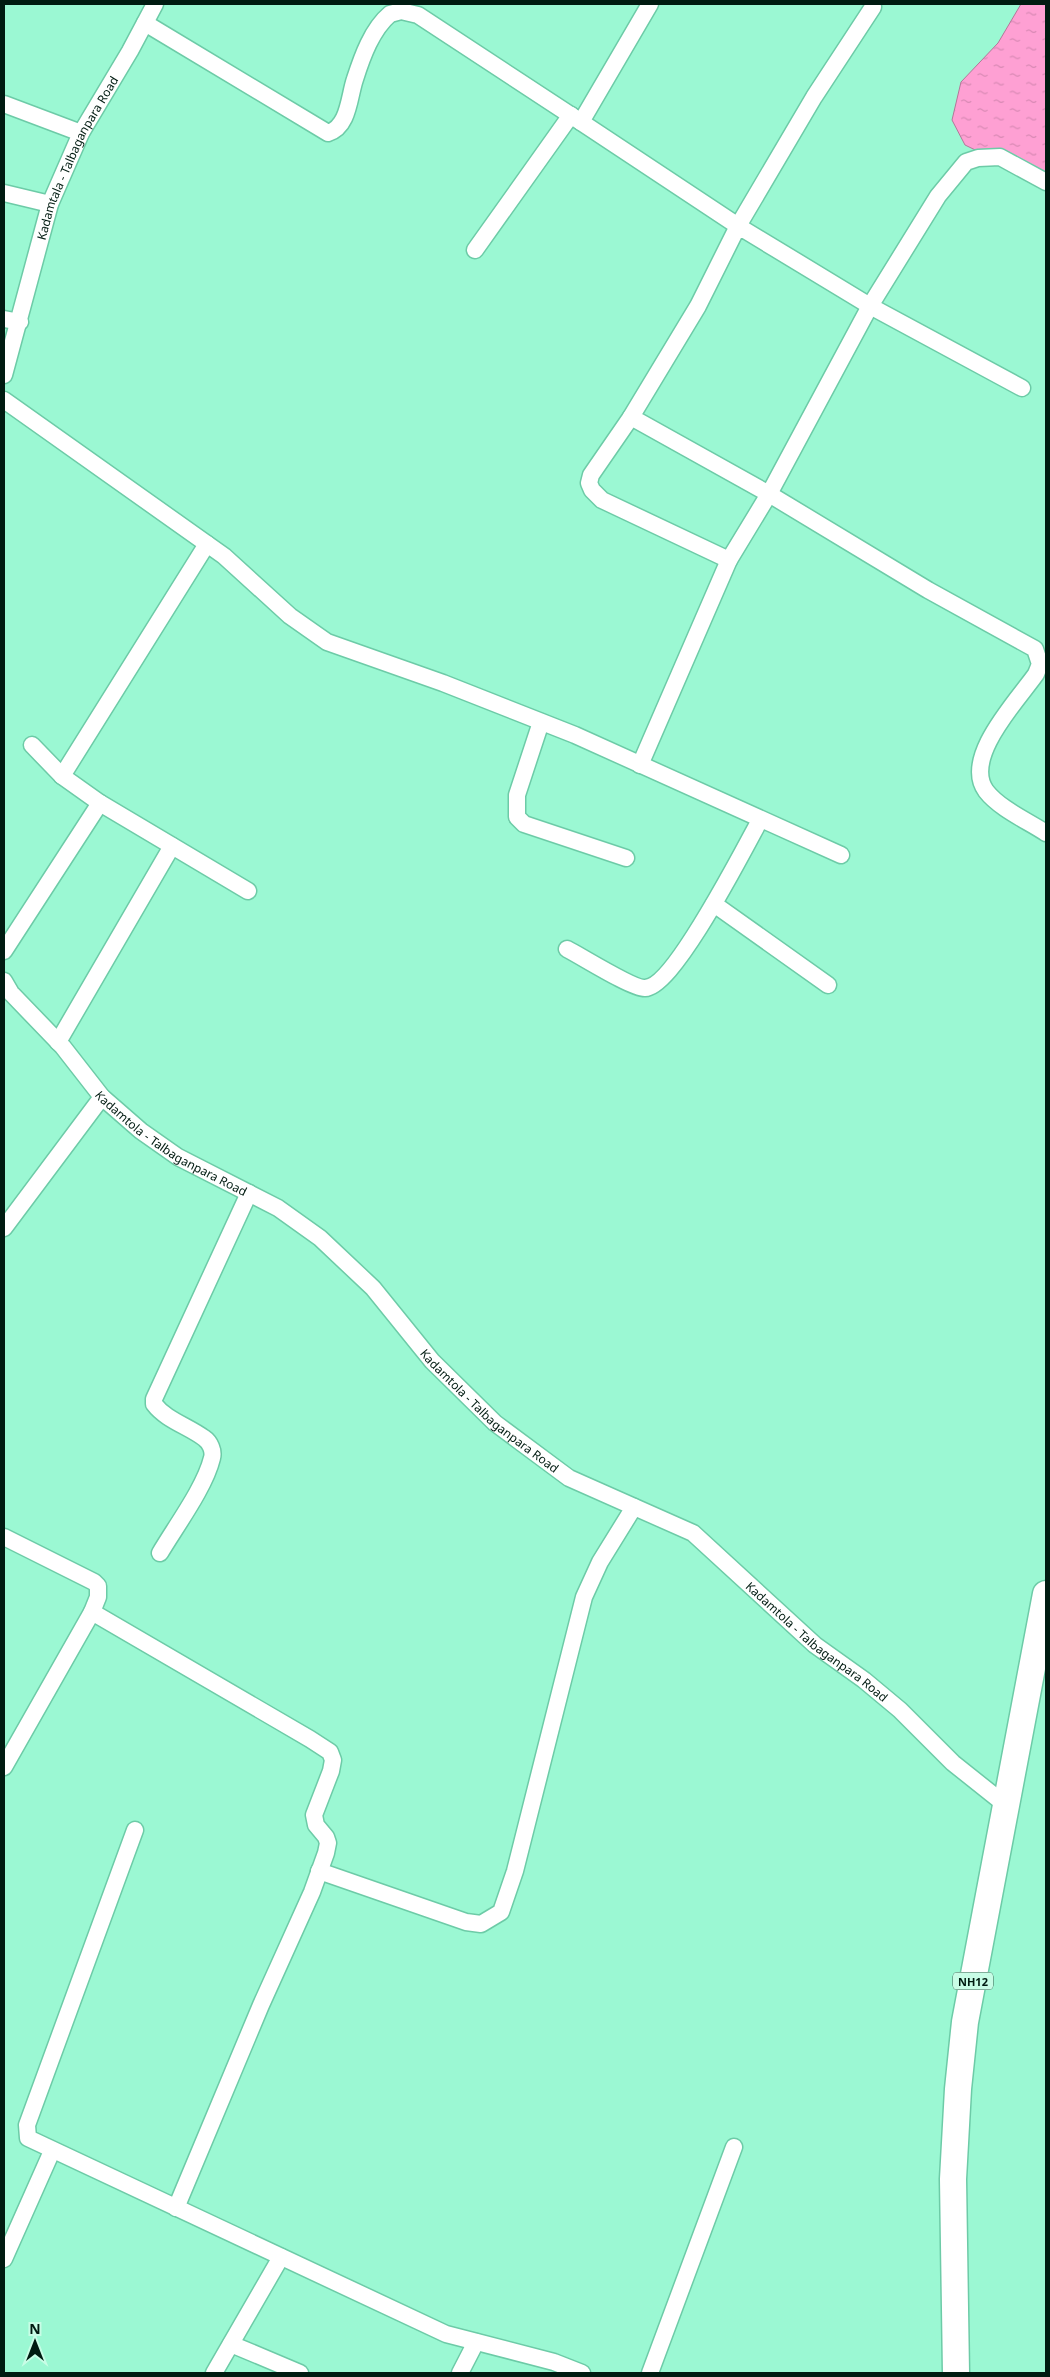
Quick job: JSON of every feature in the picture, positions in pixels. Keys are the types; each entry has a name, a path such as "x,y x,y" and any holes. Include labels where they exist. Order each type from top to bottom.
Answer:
{"main road":[{"name":"NH12","path":"956,2373 953,2179 958,2089 965,2022 1046,1594"}],"street":[{"name":"Kadamtala - Talbaganpara Road","path":"12,320 31,272 50,204 81,134 155,4"},
{"path":"475,250 576,119 650,4"},
{"path":"729,560 602,500 592,490 589,483 591,476 631,417 698,306 738,226 814,96 872,5"},
{"path":"145,23 325,133 332,132 338,128 347,111 355,79 374,33 390,14 401,11 418,15 738,226 870,306 1022,388"},
{"path":"4,104 81,134"},
{"path":"640,765 729,560 769,494 870,306 938,196 966,162 978,158 1000,157 1046,182"},
{"path":"4,193 50,204"},
{"path":"4,375 12,320"},
{"path":"4,400 208,544 290,616 327,642 541,722 841,855"},
{"path":"631,417 769,494 928,590 1035,649 1040,664 1036,674 995,730 982,753 980,778 986,791 999,803 1046,833"},
{"path":"62,776 208,544"},
{"path":"541,722 517,794 517,817 524,824 626,858"},
{"path":"32,745 62,776 100,803 248,891"},
{"path":"4,951 100,803"},
{"path":"567,949 637,987 653,986 663,978 674,964 714,904 760,820"},
{"path":"58,1042 172,846"},
{"path":"714,904 828,985"},
{"name":"Kadamtola - Talbaganpara Road","path":"4,981 11,993 58,1042 102,1097 141,1131 178,1158 249,1193 296,1220 327,1244 373,1288 432,1361 495,1423 570,1478 693,1533 815,1644 864,1680 900,1710 953,1763 1007,1806"},
{"path":"4,1228 102,1097"},
{"path":"160,1553 202,1480 213,1456 211,1446 205,1439 167,1416 154,1404 154,1398 249,1193"},
{"path":"319,1871 466,1922 481,1924 501,1912 515,1870 584,1597 600,1562 634,1507"},
{"path":"4,1537 94,1582 98,1586 98,1597 92,1612 4,1767"},
{"path":"92,1612 310,1739 330,1752 333,1760 332,1770 314,1815 316,1825 326,1837 328,1843 319,1871 176,2208"},
{"path":"135,1830 27,2125 28,2138 52,2151 446,2334 554,2362 582,2373"},
{"path":"650,2373 734,2147"},
{"path":"4,2260 52,2151"},
{"path":"214,2373 281,2257"},
{"path":"460,2373 476,2342"},
{"path":"231,2344 300,2373"}],"water":[{"path":"1021,4 1046,4 1046,175 1033,178 965,145 952,120 961,82 998,43"}]}
